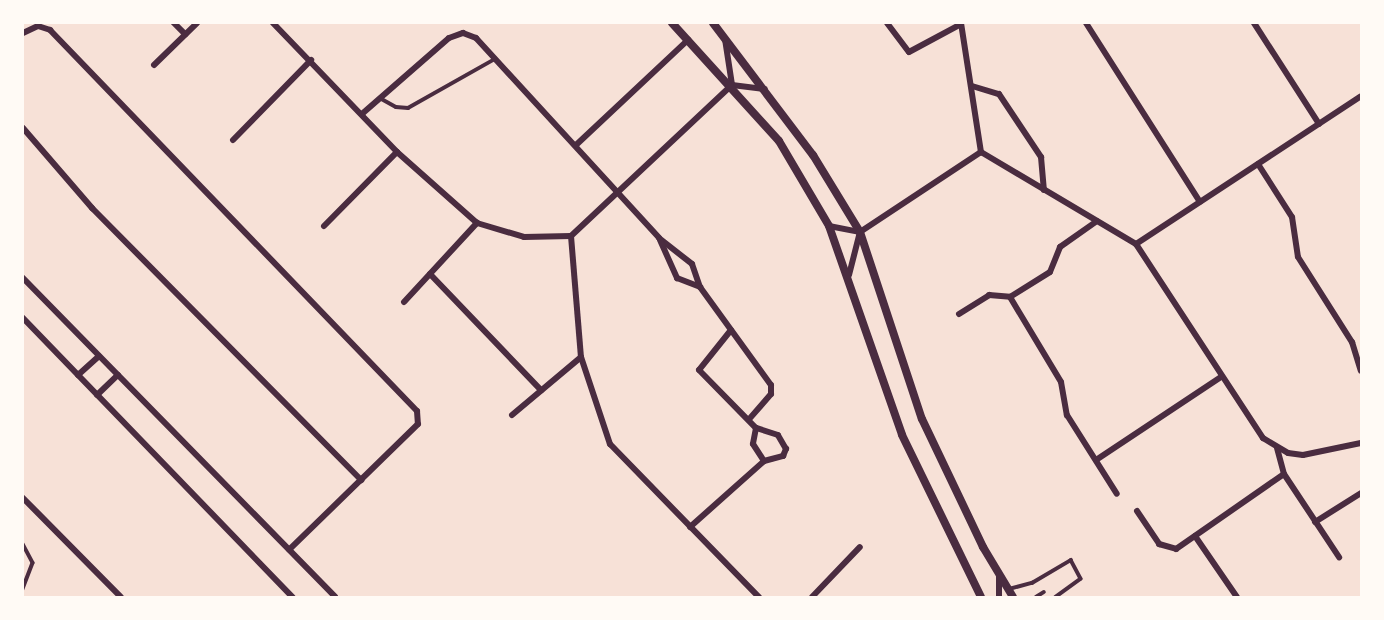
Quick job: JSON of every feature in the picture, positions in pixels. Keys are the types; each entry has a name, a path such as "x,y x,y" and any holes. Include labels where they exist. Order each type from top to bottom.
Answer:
{"street":[{"path":"174,23 185,34"},
{"path":"154,65 197,23"},
{"path":"273,23 363,113 397,152 477,223 524,237 571,236 620,193 732,85"},
{"path":"672,23 732,85 779,141 829,226 849,275 902,435 981,597"},
{"path":"713,23 766,89 860,232 922,419 998,573 1013,597"},
{"path":"887,23 909,52 961,23 981,152"},
{"path":"1087,23 1200,202"},
{"path":"1254,23 1319,124"},
{"path":"23,33 38,26 50,30 417,411 418,424 289,550"},
{"path":"363,113 449,38 463,33 476,38 659,238 692,264 700,288 772,390 749,419"},
{"path":"725,38 732,85"},
{"path":"576,145 688,40"},
{"path":"233,140 311,60"},
{"path":"732,85 766,89"},
{"path":"972,86 999,94 1041,157 1044,190"},
{"path":"1136,244 1361,96"},
{"path":"23,128 92,208 360,480"},
{"path":"324,226 397,152"},
{"path":"981,152 1136,244 1254,428 1277,448 1303,455 1361,443"},
{"path":"849,275 860,232 981,152"},
{"path":"1258,164 1292,217 1298,257 1352,342 1361,371"},
{"path":"959,314 989,295 1010,297 1050,272 1059,247 1097,221"},
{"path":"404,302 477,223"},
{"path":"829,226 860,232"},
{"path":"571,236 581,357 610,444 759,597"},
{"path":"659,238 677,278 700,288"},
{"path":"430,274 541,390"},
{"path":"23,278 335,597"},
{"path":"1010,297 1061,382 1067,415 1117,494"},
{"path":"23,318 292,597"},
{"path":"731,330 699,370 749,419 756,429 753,444 764,461"},
{"path":"78,375 99,356"},
{"path":"512,415 581,357"},
{"path":"97,395 118,375"},
{"path":"1096,460 1222,377"},
{"path":"690,527 764,461 778,460 786,449 771,430 756,429"},
{"path":"1277,448 1284,474 1339,558"},
{"path":"1137,511 1159,544 1168,549 1176,549 1284,474"},
{"path":"1315,522 1361,494"},
{"path":"23,498 121,597"},
{"path":"1195,536 1237,597"},
{"path":"812,597 860,547"},
{"path":"998,573 999,597"}],"lane":[{"path":"380,98 396,107 408,108 495,59"},
{"path":"23,544 33,563 23,589"},
{"path":"1008,589 1031,583 1071,559 1081,579 1056,597"},
{"path":"1036,597 1044,592"}]}
